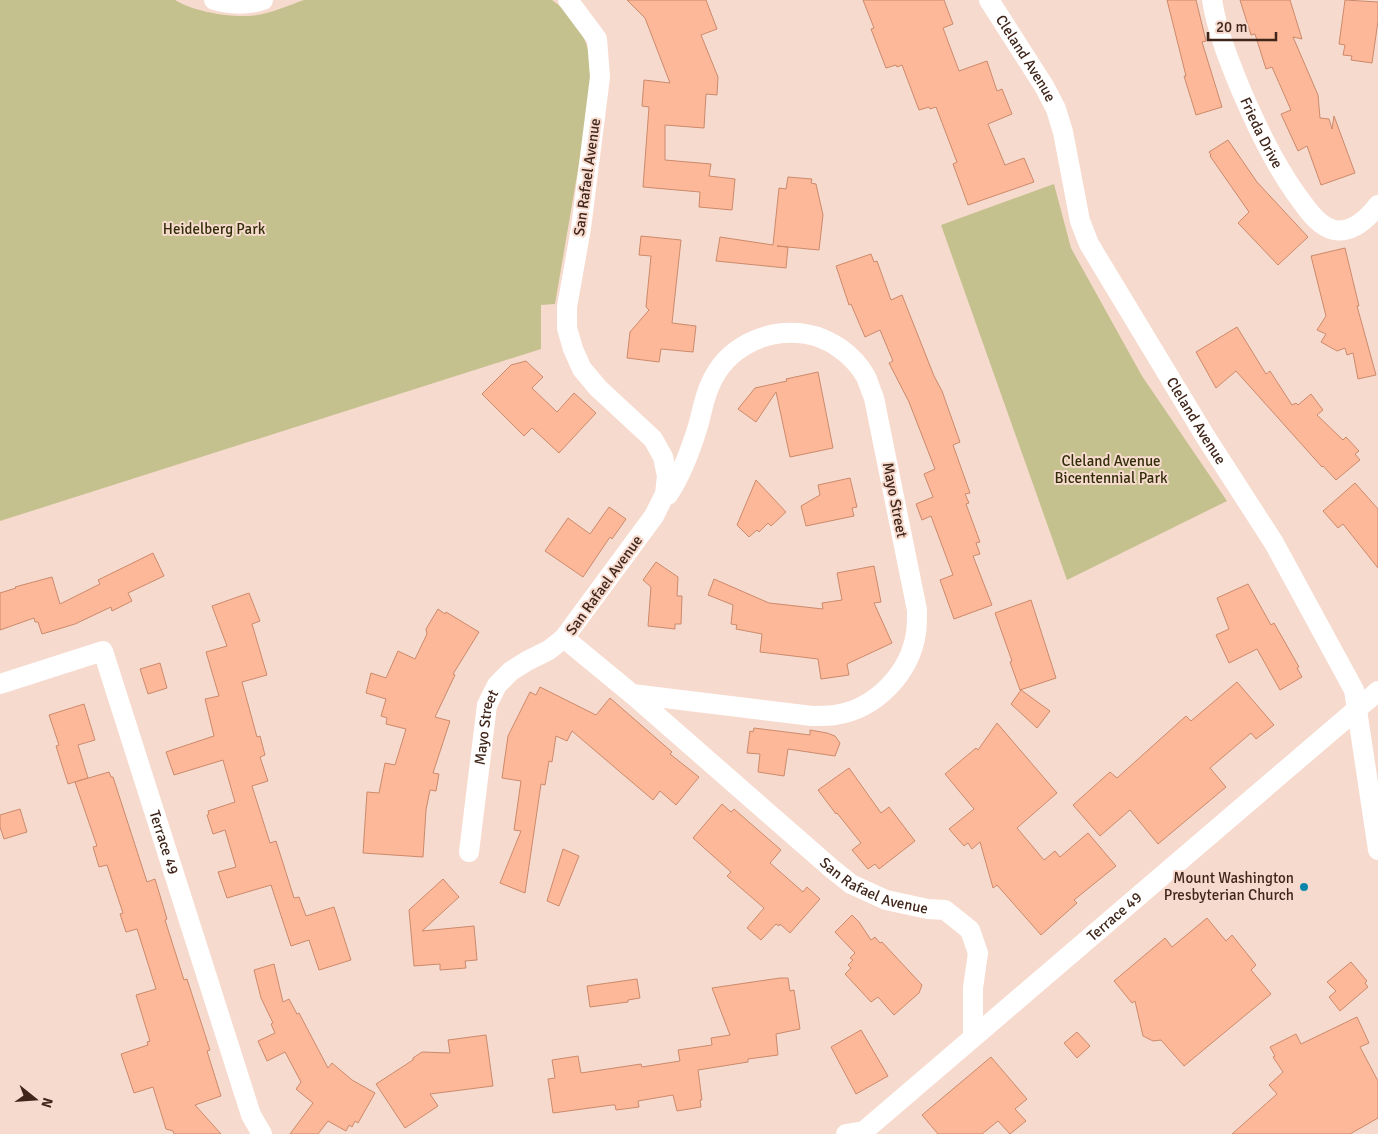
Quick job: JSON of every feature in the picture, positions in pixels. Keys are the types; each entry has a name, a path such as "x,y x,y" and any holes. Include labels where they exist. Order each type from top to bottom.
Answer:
{"street":[{"path":"214,0 225,4 250,4 263,0"},
{"name":"San Rafael Avenue","path":"568,0 597,38 600,77 581,228 567,307 568,328 573,349 582,369 598,388 653,439 663,457 667,476 665,494 654,516 564,638 632,694 851,884 886,900 928,909 945,910 970,930 978,953 973,988 973,1037"},
{"name":"Cleland Avenue","path":"989,0 1044,86 1056,109 1063,132 1080,221 1089,244 1230,476 1274,543 1354,690 1378,850"},
{"name":"Frieda Drive","path":"1212,0 1228,58 1260,134 1278,168 1304,205 1321,224 1334,230 1354,227 1371,215 1378,205"},
{"name":"Mayo Street","path":"632,694 812,716 836,715 857,709 881,695 898,678 908,660 916,634 917,610 874,398 865,376 852,358 832,343 813,335 792,332 772,334 754,340 734,352 720,367 710,386 689,453 673,488 654,516"},
{"name":"Mayo Street","path":"469,852 487,705 497,685 511,671 549,650 564,638"},
{"name":"Terrace 49","path":"0,684 103,651 251,1115 262,1134"},
{"name":"Terrace 49","path":"846,1134 864,1131 1378,691"}],"green space":[{"name":"Heidelberg Park","path":"0,0 175,0 200,10 220,14 254,16 304,0 552,0 571,17 583,36 590,57 593,82 555,304 541,305 541,349 0,521"},
{"name":"Cleland Avenue Bicentennial Park","path":"1054,184 1071,248 1142,376 1227,501 1067,580 941,225"}],"building":[{"path":"627,0 706,0 717,29 701,35 718,77 717,95 706,94 704,128 665,125 665,160 711,164 709,176 735,179 732,210 699,207 700,192 643,187 649,107 642,106 644,80 670,83 645,18"},
{"path":"863,0 944,0 953,24 943,28 959,71 987,61 997,91 1002,89 1012,114 988,124 1005,165 1024,158 1034,182 968,205 953,164 957,162 936,107 919,110 902,65 886,68 871,29 874,28"},
{"path":"1167,0 1196,0 1206,41 1202,42 1222,107 1196,115 1184,76 1186,76"},
{"path":"1240,0 1290,0 1302,39 1293,37 1318,95 1320,118 1329,119 1332,129 1334,116 1355,173 1321,185 1307,146 1298,151 1281,114 1291,110 1272,67 1266,69 1255,34 1251,35"},
{"path":"1345,0 1378,2 1378,21 1372,63 1351,60 1352,56 1343,55 1345,45 1339,44"},
{"path":"1228,140 1257,182 1308,237 1278,265 1238,223 1249,212 1210,156 1209,152"},
{"path":"788,177 812,179 811,183 816,184 823,215 819,250 788,247 786,268 716,261 720,237 773,245 779,188 786,189"},
{"path":"641,236 681,240 672,323 696,326 693,352 661,349 659,362 627,358 630,332 649,310 646,307 651,256 639,255"},
{"path":"1345,248 1359,306 1357,306 1376,375 1358,379 1353,353 1347,355 1345,348 1337,351 1321,342 1326,334 1317,330 1326,316 1311,256"},
{"path":"871,254 874,262 877,261 891,300 902,295 934,376 942,391 960,442 953,445 970,493 965,494 969,503 966,504 980,542 976,543 980,554 973,556 992,605 954,619 940,580 953,575 931,516 922,520 916,504 933,497 924,474 935,469 909,402 889,363 893,361 880,330 865,337 851,304 849,305 836,266"},
{"path":"1237,327 1266,374 1270,371 1292,405 1296,403 1298,405 1311,394 1323,410 1317,415 1343,440 1346,437 1359,451 1355,454 1360,460 1336,480 1322,467 1236,371 1216,388 1196,352"},
{"path":"526,361 543,377 532,388 557,412 574,393 596,413 559,453 532,428 524,436 482,394 511,365"},
{"path":"818,372 833,448 790,457 776,392 756,422 738,409 755,388"},
{"path":"850,478 857,507 852,508 854,516 806,526 801,506 820,495 818,485"},
{"path":"756,480 786,512 771,526 768,523 759,532 757,530 749,537 737,525"},
{"path":"1355,483 1378,509 1378,568 1343,524 1338,528 1323,511"},
{"path":"609,507 626,519 612,539 610,537 583,577 545,551 568,518 590,534"},
{"path":"153,553 164,576 128,593 132,601 112,611 111,607 75,624 42,634 38,622 35,622 34,618 0,630 0,593 52,577 60,604 100,584 98,580"},
{"path":"656,562 678,577 677,596 682,596 681,624 675,624 675,629 648,626 651,587 643,580"},
{"path":"874,566 881,602 874,603 892,643 847,664 849,675 821,679 818,659 760,652 762,634 736,629 737,625 731,624 733,605 708,595 714,579 769,603 823,609 822,603 842,600 837,573"},
{"path":"1248,584 1271,625 1274,623 1299,667 1297,668 1302,677 1280,690 1257,649 1229,663 1216,635 1229,629 1217,598"},
{"path":"249,593 260,621 252,624 267,675 242,682 257,737 260,736 265,755 260,757 268,781 252,786 270,843 276,841 294,898 299,897 306,916 334,907 351,960 319,970 309,940 291,946 271,885 227,898 218,872 236,867 225,830 213,834 207,815 209,814 208,811 235,802 223,760 174,775 166,752 214,736 205,699 219,696 206,652 227,646 212,606"},
{"path":"1031,600 1056,678 1020,690 995,613"},
{"path":"438,609 479,632 453,674 455,675 435,717 450,721 433,773 439,774 436,791 430,790 426,810 423,857 363,853 367,792 379,793 385,763 395,765 406,729 386,724 387,718 381,716 386,699 366,693 371,673 386,678 398,651 415,659 427,634 426,629"},
{"path":"160,663 167,688 148,694 140,669"},
{"path":"1237,682 1274,725 1256,739 1251,733 1210,768 1226,787 1158,844 1130,810 1100,836 1073,805 1110,772 1117,778 1186,716 1191,721"},
{"path":"540,687 596,715 610,698 672,752 670,754 699,777 676,805 660,791 653,800 572,731 567,741 556,736 552,762 549,761 545,785 541,784 525,893 500,883 521,831 514,830 521,781 502,778 508,736 530,692 536,695"},
{"path":"1021,690 1050,711 1037,728 1011,704"},
{"path":"84,704 95,740 78,745 88,778 68,784 56,746 59,745 49,715"},
{"path":"997,723 1057,793 1017,828 1044,860 1055,851 1060,857 1088,833 1116,866 1074,900 1077,903 1041,935 997,885 993,888 980,842 972,849 968,843 964,846 949,829 974,809 945,774 976,748 978,750"},
{"path":"754,728 810,735 810,730 835,736 840,743 835,756 788,749 784,776 758,772 760,754 747,753 750,731 753,732"},
{"path":"849,768 881,813 889,807 915,841 879,869 875,864 868,869 852,850 861,843 818,790"},
{"path":"109,772 111,777 113,777 147,882 155,879 167,919 165,920 184,980 187,979 210,1050 207,1051 221,1096 195,1105 221,1134 174,1134 173,1131 166,1129 153,1087 134,1093 121,1054 148,1045 147,1042 150,1041 136,995 156,989 137,929 126,932 120,914 123,913 107,865 99,867 93,847 97,846 75,782"},
{"path":"722,804 731,812 734,809 781,850 770,863 803,892 807,887 820,899 790,933 780,924 779,926 776,924 761,940 747,928 764,908 727,876 731,872 693,838"},
{"path":"20,809 27,832 4,839 0,827 0,815"},
{"path":"563,849 579,856 559,906 547,901"},
{"path":"443,879 459,897 422,931 474,926 477,960 465,961 466,968 440,970 440,964 414,966 409,910"},
{"path":"852,915 871,940 875,937 880,943 882,942 922,985 919,993 894,1015 878,997 871,1002 845,974 851,968 848,965 853,960 850,958 855,953 835,932"},
{"path":"1207,918 1226,941 1232,935 1256,965 1251,970 1271,994 1184,1066 1161,1040 1153,1041 1143,1036 1135,1001 1132,1003 1114,981 1165,938 1172,947"},
{"path":"1351,962 1367,981 1365,983 1368,987 1340,1011 1329,997 1336,991 1327,982"},
{"path":"274,964 283,1002 289,999 297,1014 299,1013 328,1068 332,1063 352,1080 375,1093 358,1123 355,1121 352,1127 349,1125 346,1131 328,1121 318,1134 290,1134 313,1103 296,1089 301,1082 285,1052 267,1061 258,1041 275,1033 271,1024 273,1023 261,998 254,970"},
{"path":"788,978 790,991 794,990 800,1029 776,1034 778,1055 748,1059 748,1062 698,1070 702,1100 700,1100 701,1107 677,1111 673,1095 638,1101 639,1107 616,1110 615,1105 612,1105 553,1113 548,1079 555,1078 552,1060 578,1056 581,1073 641,1064 642,1067 680,1061 678,1050 712,1045 711,1038 730,1035 712,988"},
{"path":"637,979 640,998 628,1000 628,1002 590,1007 587,986"},
{"path":"1357,1017 1369,1043 1360,1047 1378,1081 1378,1118 1350,1134 1232,1134 1277,1094 1269,1085 1283,1072 1273,1057 1275,1056 1270,1047 1296,1034 1301,1044"},
{"path":"861,1030 888,1076 856,1094 831,1047"},
{"path":"1077,1032 1090,1046 1077,1058 1064,1043"},
{"path":"486,1035 493,1086 430,1094 438,1106 405,1128 376,1084 422,1052 450,1053 448,1040"},
{"path":"991,1057 1027,1099 1015,1109 1026,1121 1010,1134 998,1121 982,1134 938,1134 922,1115"}],"place":[{"name":"Mount Washington Presbyterian Church","path":"1304,887"}]}
